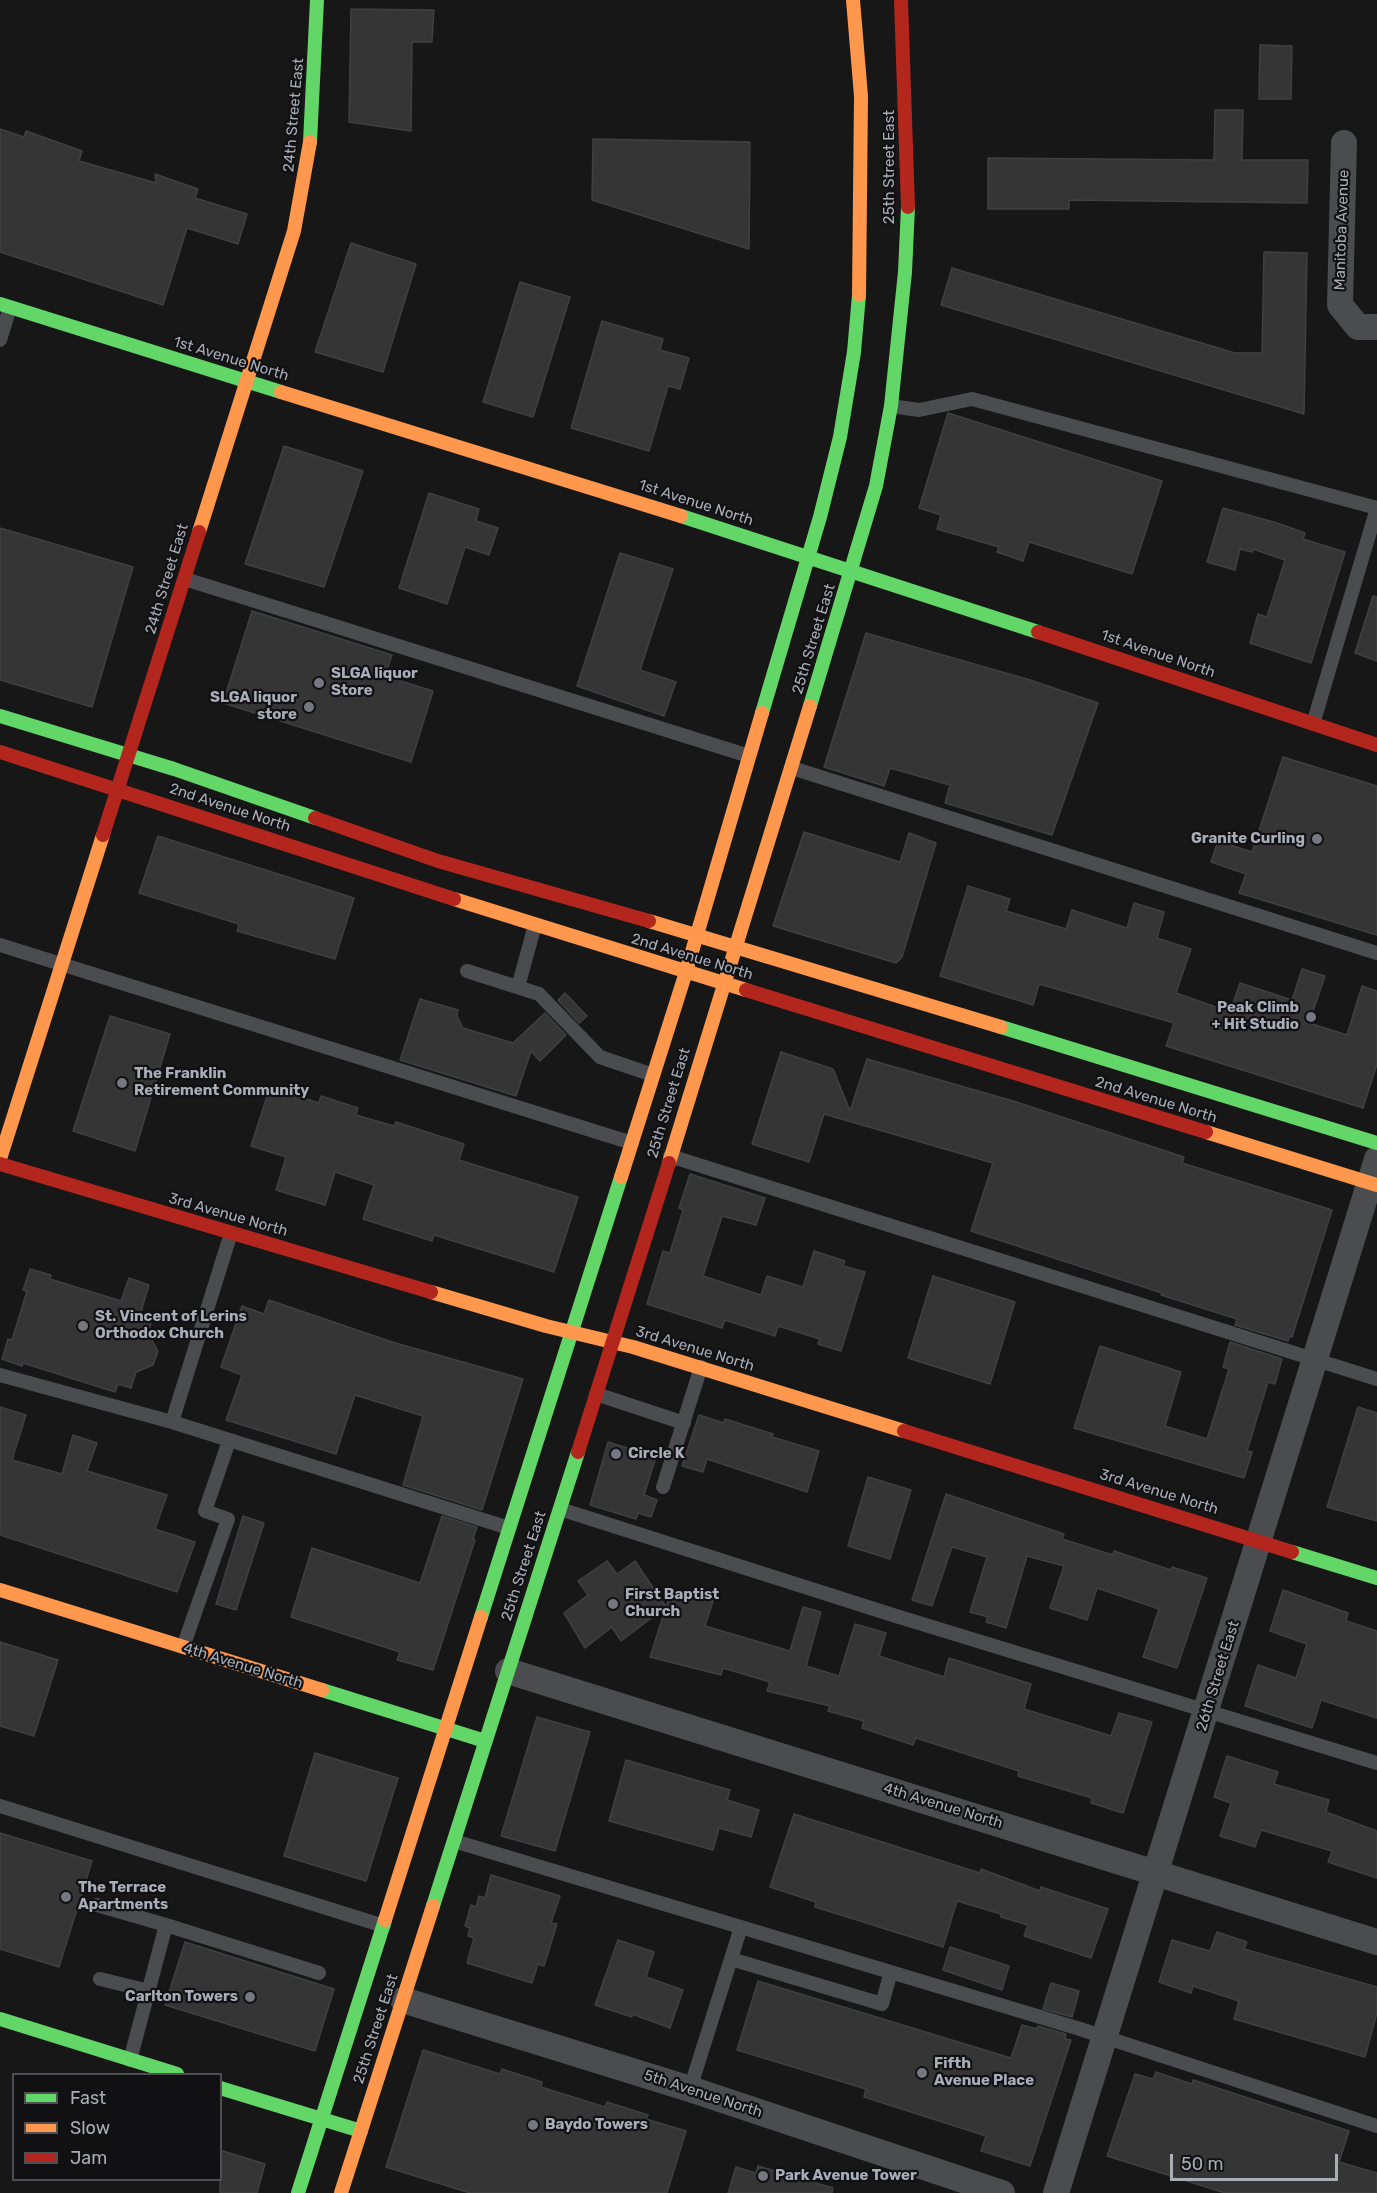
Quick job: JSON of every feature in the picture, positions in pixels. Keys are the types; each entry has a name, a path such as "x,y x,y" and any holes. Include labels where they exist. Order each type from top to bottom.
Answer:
{"main road":[{"name":"24th Street East","path":"0,1159 294,231 303,191 311,136 317,0"},
{"name":"25th Street East","path":"298,2193 686,972 809,556 840,437 854,352 861,271 861,96 853,0"},
{"name":"25th Street East","path":"341,2193 560,1509 792,768 876,486 891,406 905,272 909,182 901,0"},
{"name":"1st Avenue North","path":"5,306 809,556 1377,745"},
{"name":"2nd Avenue North","path":"0,716 128,755 438,861 735,946 1377,1143"},
{"name":"2nd Avenue North","path":"0,752 686,972 1375,1176"},
{"name":"3rd Avenue North","path":"0,1164 573,1333 700,1367 1377,1578"},
{"name":"4th Avenue North","path":"0,1590 485,1741"},
{"path":"0,2019 174,2073"},
{"path":"222,2089 361,2131"}],"street":[{"name":"Manitoba Avenue","path":"1344,143 1340,305 1358,327 1377,327"},
{"name":"26th Street East","path":"1056,2193 1158,1872 1314,1360 1375,1176"},
{"name":"4th Avenue North","path":"508,1671 1377,1941"},
{"name":"5th Avenue North","path":"403,2000 690,2089 1002,2193"}],"lane":[{"path":"0,340 5,306"},
{"path":"891,406 919,410 972,399 1377,508 1313,724"},
{"path":"184,579 751,756"},
{"path":"792,768 1377,953"},
{"path":"518,987 535,925"},
{"path":"0,945 632,1143"},
{"path":"467,971 539,994 600,1058 653,1075"},
{"path":"670,1156 1377,1379"},
{"path":"172,1422 231,1233"},
{"path":"663,1487 700,1367"},
{"path":"0,1375 172,1422 510,1528"},
{"path":"596,1394 684,1423"},
{"path":"183,1647 228,1519 205,1510 229,1441"},
{"path":"560,1509 896,1616 1377,1763"},
{"path":"0,1806 384,1926"},
{"path":"454,1841 1104,2036 1377,2126"},
{"path":"97,1905 320,1972"},
{"path":"130,2060 166,1925"},
{"path":"690,2089 741,1927"},
{"path":"731,1959 882,2004 891,1972"},
{"path":"100,1979 149,1991"}],"building":[{"path":"351,9 434,10 432,42 412,42 411,131 349,122"},
{"path":"1260,45 1292,46 1291,99 1259,99"},
{"path":"1215,110 1243,110 1242,160 1308,160 1307,203 1069,200 1069,209 988,209 988,158 1214,160"},
{"path":"0,129 24,137 26,131 82,151 79,161 156,183 155,174 198,189 195,198 247,214 238,244 187,228 163,305 0,252"},
{"path":"593,139 750,142 749,249 592,200"},
{"path":"351,243 416,264 383,372 315,352"},
{"path":"1264,252 1307,253 1304,414 941,305 952,268 1235,353 1262,353"},
{"path":"520,282 570,297 533,417 483,402"},
{"path":"602,321 663,339 660,350 689,358 680,389 668,386 649,451 571,428"},
{"path":"948,413 1162,481 1132,574 1029,542 1023,561 997,552 999,547 937,529 941,515 919,508"},
{"path":"284,446 363,471 324,587 245,564"},
{"path":"429,493 479,509 476,521 498,528 489,555 465,547 447,604 399,588"},
{"path":"1223,508 1305,533 1303,539 1345,552 1311,663 1250,643 1258,614 1267,617 1285,560 1253,549 1252,552 1240,549 1235,570 1207,562"},
{"path":"0,528 133,567 92,707 0,680"},
{"path":"620,553 673,569 640,670 676,682 664,716 577,686"},
{"path":"1373,596 1377,597 1377,661 1355,653"},
{"name":"SLGA liquor Store","path":"252,611 392,655 385,676 433,691 411,762 223,703"},
{"path":"866,633 1030,680 1098,703 1052,835 945,803 950,785 890,768 884,786 824,767"},
{"name":"Granite Curling","path":"1283,757 1377,786 1377,935 1239,893 1246,874 1211,862 1218,841 1252,852"},
{"path":"804,832 900,862 909,833 936,843 902,957 896,963 773,926"},
{"path":"158,836 354,898 335,959 237,931 239,924 139,893"},
{"path":"968,886 1010,899 1006,911 1066,929 1072,910 1127,928 1134,903 1164,912 1157,938 1191,949 1176,993 1230,1012 1240,983 1292,1000 1302,969 1325,976 1309,1023 1347,1035 1362,986 1377,991 1377,1064 1363,1108 1166,1046 1174,1023 1039,984 1033,1005 940,976"},
{"path":"565,993 587,1016 579,1023 558,1000"},
{"path":"420,999 458,1010 457,1016 463,1028 513,1043 545,1013 566,1035 540,1061 531,1051 516,1096 400,1060"},
{"name":"The Franklin Retirement Community","path":"110,1016 170,1034 135,1151 73,1131"},
{"path":"781,1052 833,1069 850,1111 867,1059 1013,1101 1184,1157 1182,1163 1332,1210 1292,1337 1290,1336 1288,1341 1235,1325 1237,1319 971,1231 993,1163 824,1114 809,1162 752,1144"},
{"path":"270,1087 319,1103 321,1096 358,1108 356,1115 394,1126 396,1122 464,1144 459,1160 578,1197 554,1272 434,1235 432,1241 363,1219 374,1185 335,1172 325,1205 276,1190 286,1157 251,1146"},
{"path":"690,1174 765,1198 756,1225 722,1216 703,1276 761,1295 767,1276 803,1287 814,1251 845,1261 843,1266 865,1272 841,1351 818,1344 820,1339 778,1326 775,1336 725,1320 722,1328 647,1304 663,1251 670,1253 683,1210 679,1208"},
{"name":"St. Vincent of Lerins Orthodox Church","path":"30,1269 51,1275 50,1279 121,1301 129,1278 149,1285 140,1315 152,1319 148,1333 158,1351 153,1365 136,1372 131,1388 118,1384 115,1392 23,1363 22,1366 2,1359 8,1339 12,1340 27,1291 23,1290"},
{"path":"933,1276 1015,1302 990,1384 908,1358"},
{"path":"269,1300 392,1342 523,1379 482,1510 403,1485 423,1416 355,1395 336,1454 226,1420 242,1375 221,1367 242,1306 264,1314"},
{"path":"1230,1342 1282,1359 1275,1384 1268,1382 1247,1451 1252,1452 1244,1478 1074,1428 1100,1346 1181,1372 1165,1426 1207,1439 1229,1369 1223,1367"},
{"path":"0,1407 26,1415 12,1460 62,1474 73,1435 97,1443 87,1471 167,1495 155,1529 195,1542 177,1592 0,1535"},
{"path":"1358,1407 1377,1413 1377,1521 1327,1507"},
{"path":"699,1415 724,1423 725,1419 773,1434 772,1437 819,1451 807,1492 707,1459 703,1472 682,1466"},
{"path":"608,1442 656,1457 644,1495 657,1500 651,1517 638,1513 636,1519 590,1505"},
{"path":"868,1477 911,1490 890,1559 848,1546"},
{"path":"946,1494 1064,1534 1062,1539 1113,1555 1114,1551 1171,1570 1172,1567 1207,1578 1177,1668 1143,1657 1159,1609 1097,1588 1087,1620 1050,1608 1064,1566 1027,1556 1006,1628 986,1622 988,1617 970,1612 987,1557 952,1547 932,1606 912,1600"},
{"path":"243,1516 264,1523 236,1610 216,1604"},
{"path":"442,1516 477,1527 473,1539 475,1540 433,1670 397,1660 400,1652 291,1617 312,1548 420,1583"},
{"name":"First Baptist Church","path":"607,1561 617,1574 635,1561 666,1607 621,1641 612,1627 585,1648 564,1613 588,1595 578,1581"},
{"path":"672,1590 713,1601 705,1626 790,1651 803,1607 821,1612 806,1666 839,1676 855,1624 886,1633 879,1656 944,1677 949,1658 1031,1684 1024,1709 1111,1736 1119,1713 1152,1722 1123,1813 1091,1803 1092,1798 1018,1776 1019,1771 916,1738 913,1745 862,1728 864,1721 828,1711 830,1706 767,1691 770,1682 723,1668 721,1675 650,1657"},
{"path":"1283,1590 1348,1613 1346,1621 1377,1631 1377,1718 1321,1700 1312,1728 1245,1706 1258,1665 1296,1678 1307,1644 1270,1631"},
{"path":"0,1642 58,1660 34,1736 0,1726"},
{"path":"537,1717 590,1732 555,1851 501,1836"},
{"path":"315,1753 398,1778 366,1881 284,1856"},
{"path":"1227,1756 1278,1772 1274,1784 1329,1800 1326,1812 1377,1831 1377,1878 1328,1862 1332,1851 1261,1830 1255,1847 1220,1836 1231,1803 1214,1797"},
{"path":"626,1760 730,1790 727,1800 759,1810 751,1837 719,1828 713,1850 609,1821"},
{"path":"794,1814 980,1873 981,1869 1040,1891 1041,1887 1108,1909 1091,1958 1024,1936 1028,1925 957,1901 943,1947 815,1907 816,1902 770,1887"},
{"path":"0,1833 92,1861 59,1967 0,1949"},
{"path":"491,1875 560,1896 551,1923 557,1924 544,1966 538,1964 532,1983 467,1963 474,1938 468,1936 470,1928 465,1926 471,1905 476,1907 479,1896 485,1898"},
{"path":"1217,1932 1247,1942 1244,1949 1377,1987 1377,2013 1365,2057 1234,2019 1239,2001 1193,1986 1191,1993 1159,1982 1172,1940 1210,1951"},
{"path":"618,1940 654,1952 646,1977 683,1990 670,2028 632,2014 632,2017 595,2005"},
{"name":"Carlton Towers","path":"185,1942 334,1989 315,2051 165,2005"},
{"path":"950,1947 1009,1966 1002,1990 943,1970"},
{"path":"758,1981 1011,2058 1022,2025 1037,2029 1038,2026 1066,2034 1065,2039 1071,2040 1030,2166 981,2151 986,2136 864,2097 866,2089 737,2050"},
{"path":"1051,1983 1079,1991 1072,2017 1043,2009"},
{"name":"Baydo Towers","path":"423,2050 500,2074 502,2069 542,2082 541,2087 605,2107 607,2102 648,2115 646,2119 686,2131 667,2193 470,2193 386,2167"},
{"path":"1156,2072 1192,2084 1193,2080 1349,2131 1339,2162 1377,2173 1377,2193 1225,2193 1107,2156 1135,2074 1153,2079"},
{"path":"222,2151 265,2164 257,2193 220,2193"},
{"name":"Park Avenue Tower","path":"758,2166 833,2188 832,2193 728,2193 736,2167 756,2173"}],"traffic: fast":[{"path":"310,142 317,0"},
{"path":"810,706 876,486 891,406 905,272 908,207"},
{"path":"762,713 820,517 840,437 854,352 859,295"},
{"path":"0,304 281,392"},
{"path":"681,516 1038,632"},
{"path":"0,716 174,769 315,818"},
{"path":"1001,1027 1377,1143"},
{"path":"481,1617 621,1177"},
{"path":"433,1906 578,1452"},
{"path":"1292,1552 1377,1578"},
{"path":"322,1690 485,1741"},
{"path":"298,2193 385,1920"},
{"path":"0,2019 174,2073"},
{"path":"222,2089 361,2131"}],"traffic: slow":[{"path":"853,0 861,96 859,295"},
{"path":"199,532 294,231 310,142"},
{"path":"281,392 681,516"},
{"path":"669,1163 810,706"},
{"path":"621,1177 686,972 762,713"},
{"path":"0,1159 103,835"},
{"path":"454,899 746,990"},
{"path":"649,921 1001,1027"},
{"path":"1206,1132 1377,1185"},
{"path":"431,1292 546,1326 633,1347 904,1431"},
{"path":"0,1590 322,1690"},
{"path":"385,1920 481,1617"},
{"path":"341,2193 433,1906"}],"traffic: jam":[{"path":"901,0 908,207"},
{"path":"103,835 199,532"},
{"path":"1038,632 1377,745"},
{"path":"0,752 454,899"},
{"path":"315,818 438,861 649,921"},
{"path":"746,990 1206,1132"},
{"path":"578,1452 669,1163"},
{"path":"0,1164 431,1292"},
{"path":"904,1431 1292,1552"}],"place":[{"name":"SLGA liquor Store","path":"319,683"},
{"name":"SLGA liquor store","path":"309,707"},
{"name":"Granite Curling","path":"1317,839"},
{"name":"Peak Climb + Hit Studio","path":"1311,1017"},
{"name":"The Franklin Retirement Community","path":"122,1083"},
{"name":"St. Vincent of Lerins Orthodox Church","path":"83,1326"},
{"name":"Circle K","path":"616,1454"},
{"name":"First Baptist Church","path":"613,1604"},
{"name":"The Terrace Apartments","path":"66,1897"},
{"name":"Carlton Towers","path":"250,1997"},
{"name":"Fifth Avenue Place","path":"922,2073"},
{"name":"Baydo Towers","path":"533,2125"},
{"name":"Park Avenue Tower","path":"763,2176"}]}
